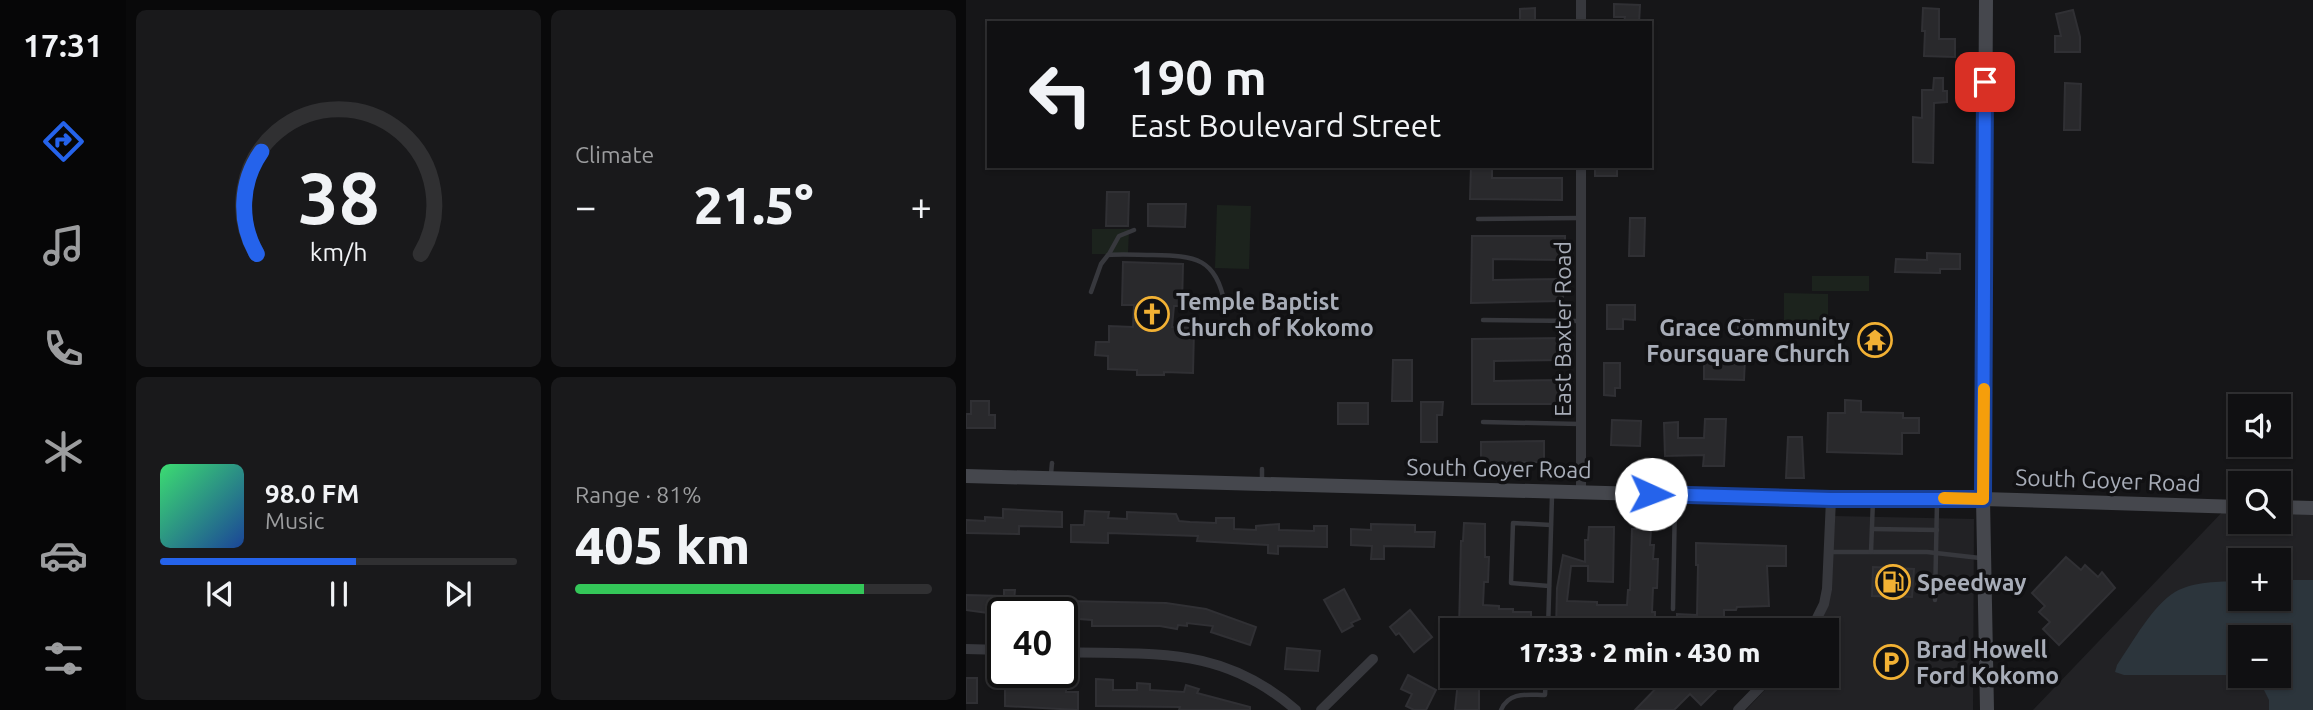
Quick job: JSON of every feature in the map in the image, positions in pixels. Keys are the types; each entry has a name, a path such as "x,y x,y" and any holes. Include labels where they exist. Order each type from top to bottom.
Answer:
{"street":[{"path":"1581,0 1581,21"},
{"path":"1986,0 1983,499 1987,710"},
{"name":"East Baxter Road","path":"1581,168 1581,492"},
{"name":"South Goyer Road","path":"966,476 1051,479 1262,477 1553,492 1831,499 1937,498 2228,507"},
{"path":"1817,618 1827,589 1831,499"},
{"path":"2291,507 2313,508"},
{"path":"966,649 987,650"},
{"path":"1078,652 1197,658 1236,670 1274,691 1296,710"},
{"path":"1321,710 1373,659"},
{"path":"1738,710 1759,688"}],"lane":[{"path":"1478,219 1581,218"},
{"path":"1091,292 1101,264 1119,236 1134,230"},
{"path":"1108,255 1196,258 1206,265 1217,279 1225,305"},
{"path":"1483,320 1581,321"},
{"path":"1483,422 1581,424"},
{"path":"1051,479 1052,463"},
{"path":"1548,618 1553,492"},
{"path":"1673,609 1675,495"},
{"path":"1935,600 1937,498"},
{"path":"1871,552 1873,499"},
{"path":"1549,586 1511,583 1513,523 1552,525"},
{"path":"1872,529 1937,530"},
{"path":"1829,552 1936,553 1985,558"},
{"path":"1501,710 1504,702 1516,695 1545,695 1545,688"}],"shaded area":[{"path":"1217,205 1251,206 1249,269 1215,268"},
{"path":"1092,229 1129,229 1128,254 1092,254"},
{"path":"1812,276 1869,276 1869,291 1812,291"},
{"path":"1784,293 1828,294 1828,322 1784,322"},
{"path":"2228,506 2228,534 2291,534 2291,507 2313,508 2313,710 2033,710"},
{"path":"1835,516 1974,519 1973,710 1746,710 1767,688 1839,688 1839,618 1822,618 1829,600"},
{"path":"2291,580 2313,580 2313,710 2269,710 2269,700 2263,688 2291,688 2291,625 2228,625 2228,675 2124,675 2115,672 2136,636 2167,598 2182,588 2228,581 2228,611 2291,611"}],"building":[{"path":"1614,4 1640,5 1639,21 1624,21 1625,17 1614,17"},
{"path":"1535,8 1535,21 1520,21 1520,9"},
{"path":"1923,8 1939,9 1939,39 1955,39 1955,57 1924,56"},
{"path":"2073,10 2080,37 2080,52 2055,52 2055,36 2061,36 2056,14"},
{"path":"1934,78 1943,78 1943,91 1947,91 1947,102 1934,103 1933,163 1913,162 1913,117 1922,118 1922,90 1933,90"},
{"path":"2065,83 2081,84 2080,130 2064,130"},
{"path":"1471,168 1492,168 1492,178 1562,178 1562,200 1470,199"},
{"path":"1595,168 1617,168 1617,176 1595,176"},
{"path":"1107,192 1129,192 1128,226 1106,226"},
{"path":"1148,204 1186,204 1185,227 1148,226"},
{"path":"1630,218 1645,218 1644,256 1629,256"},
{"path":"1472,236 1565,236 1565,260 1493,259 1493,280 1563,279 1563,301 1471,303"},
{"path":"1927,253 1960,254 1960,269 1940,269 1940,273 1895,272 1896,259 1927,260"},
{"name":"Temple Baptist Church of Kokomo","path":"1123,262 1183,264 1182,306 1174,306 1172,327 1194,328 1193,373 1137,375 1137,370 1108,369 1108,356 1095,355 1096,342 1109,342 1109,326 1133,327 1134,305 1122,305"},
{"path":"1607,305 1635,305 1635,320 1623,319 1623,329 1607,329"},
{"path":"1738,320 1753,320 1753,338 1738,338"},
{"path":"1563,338 1564,360 1494,361 1494,381 1562,380 1563,404 1472,404 1472,339"},
{"path":"1704,357 1745,357 1744,380 1704,379"},
{"path":"1393,360 1412,360 1412,401 1392,401"},
{"path":"1604,363 1620,363 1620,388 1615,388 1615,396 1604,395"},
{"name":"Grace Community Foursquare Church","path":"1845,400 1861,401 1861,412 1903,413 1903,418 1919,418 1919,433 1902,433 1902,454 1827,452 1828,413 1845,413"},
{"path":"971,401 989,401 989,415 995,415 995,428 966,428 966,414 971,414"},
{"path":"1421,402 1443,402 1442,415 1437,415 1437,442 1421,442"},
{"path":"1338,403 1368,403 1368,424 1338,424"},
{"path":"1705,419 1726,419 1724,466 1703,466 1704,455 1665,456 1664,423 1678,422 1678,438 1704,438"},
{"path":"1612,420 1641,421 1640,446 1611,445"},
{"path":"1788,437 1802,437 1804,478 1786,478"},
{"path":"1544,441 1544,462 1481,463 1481,442"},
{"path":"1003,509 1062,512 1062,527 1019,526 1019,534 966,533 966,520 1003,518"},
{"path":"1085,511 1109,512 1108,518 1127,519 1127,512 1176,514 1179,521 1190,522 1216,523 1216,518 1234,518 1234,529 1256,530 1256,526 1279,524 1279,530 1314,531 1314,526 1327,526 1327,547 1278,546 1278,554 1268,553 1268,545 1197,541 1198,536 1108,533 1108,543 1071,542 1071,525 1084,525"},
{"path":"1464,523 1485,524 1485,557 1489,557 1488,582 1484,582 1483,605 1513,609 1513,612 1531,612 1531,618 1459,618"},
{"path":"1371,524 1415,525 1415,532 1435,532 1434,547 1384,546 1384,559 1371,559 1372,546 1351,545 1351,529 1371,530"},
{"path":"1589,527 1614,527 1613,582 1588,581 1588,566 1571,566 1567,601 1627,605 1632,529 1651,529 1653,559 1658,559 1657,588 1653,588 1652,612 1655,612 1655,618 1556,618 1557,588 1563,555 1585,562 1585,540 1588,540"},
{"path":"1696,543 1786,546 1786,566 1767,566 1769,606 1724,610 1724,618 1677,618 1677,614 1697,615"},
{"path":"2066,557 2081,570 2085,565 2098,577 2102,572 2115,588 2059,645 2043,629 2050,622 2039,612 2045,606 2032,593"},
{"name":"Speedway","path":"1873,567 1914,569 1912,597 1872,596"},
{"path":"1344,589 1360,619 1342,632 1324,600"},
{"path":"1004,590 1015,590 1014,597 987,597 987,613 966,610 966,595 1004,596"},
{"path":"1078,601 1166,603 1206,609 1256,627 1250,645 1211,632 1213,626 1187,623 1187,626 1178,625 1177,629 1160,626 1092,626 1092,620 1078,619"},
{"path":"1410,610 1432,637 1414,652 1399,633 1396,635 1390,627"},
{"path":"1287,648 1320,651 1318,671 1285,669"},
{"path":"1408,675 1436,690 1426,710 1414,710 1406,706 1412,694 1401,689"},
{"path":"966,678 977,678 977,703 966,703"},
{"path":"1096,679 1113,680 1113,690 1137,690 1137,683 1150,684 1150,690 1184,692 1186,685 1199,689 1197,693 1250,707 1250,710 1096,706"},
{"path":"1005,688 1066,688 1066,692 1078,692 1078,710 1005,706"},
{"path":"1457,688 1479,688 1479,710 1455,710"},
{"path":"1656,688 1718,688 1701,705 1690,694 1674,710 1635,710"}],"slow traffic":[{"path":"1944,498 1983,499 1984,389"}],"place":[{"name":"Temple Baptist Church of Kokomo","path":"1152,314"},
{"name":"Grace Community Foursquare Church","path":"1875,340"},
{"name":"Speedway","path":"1893,582"},
{"name":"Brad Howell Ford Kokomo","path":"1891,662"}],"route":[{"path":"1651,494 1831,499 1983,499 1985,82"}]}
